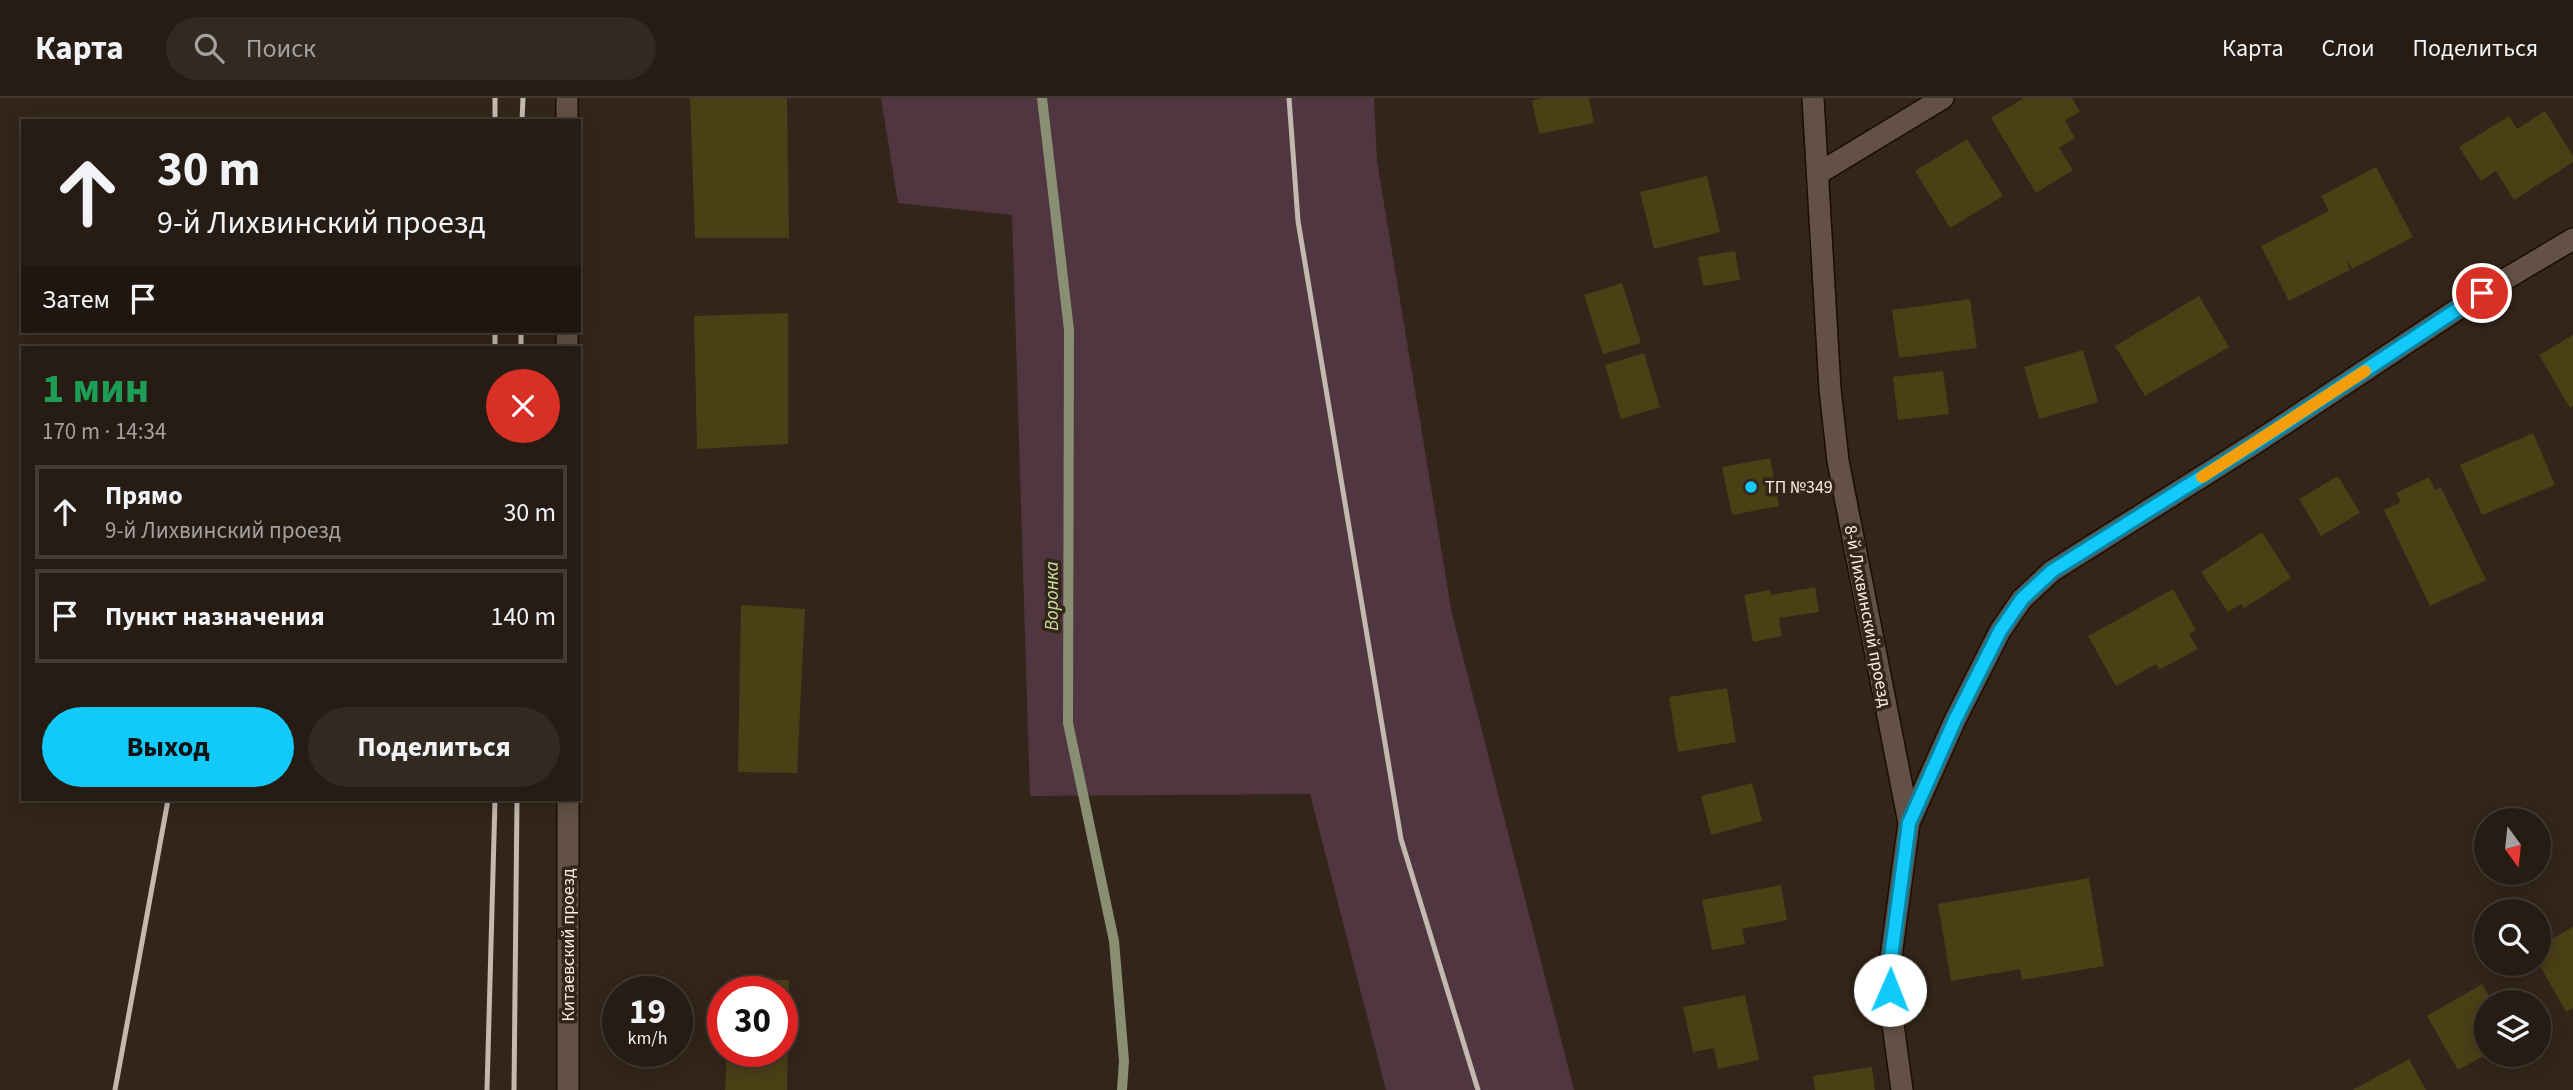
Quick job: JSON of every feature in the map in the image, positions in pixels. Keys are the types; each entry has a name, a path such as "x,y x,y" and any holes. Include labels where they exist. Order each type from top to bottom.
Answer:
{"street":[{"path":"567,98 567,119"},
{"name":"8-й Лихвинский проезд","path":"1813,98 1830,389 1838,461 1909,823 1891,957 1893,1024 1902,1090"},
{"path":"1819,173 1942,98"},
{"path":"1909,823 1955,720 2000,631 2022,599 2037,584 2052,571 2257,442 2482,293 2573,239"},
{"name":"Китаевский проезд","path":"568,801 568,1090"}],"shaded area":[{"path":"881,98 1374,98 1377,161 1452,614 1574,1090 1386,1090 1310,794 1030,796 1012,215 898,203"}],"building":[{"path":"690,98 787,98 789,238 695,238"},
{"path":"1589,98 1594,123 1539,134 1532,100"},
{"path":"2024,98 2072,98 2080,112 2065,120 2075,138 2059,148 2073,170 2036,193 1991,118"},
{"path":"2545,111 2573,156 2573,162 2514,200 2496,171 2481,181 2459,147 2509,116 2517,129"},
{"path":"1967,139 2003,196 1950,228 1915,171"},
{"path":"2376,167 2413,237 2352,269 2346,259 2350,270 2289,301 2261,246 2329,211 2321,196"},
{"path":"1707,176 1720,232 1654,249 1640,192"},
{"path":"1735,251 1740,280 1703,286 1698,257"},
{"path":"1622,283 1641,343 1603,354 1584,295"},
{"path":"2199,296 2229,347 2145,396 2115,346"},
{"path":"1970,299 1977,348 1899,358 1892,310"},
{"path":"788,313 788,444 697,449 694,316"},
{"path":"2573,335 2573,406 2570,408 2539,355"},
{"path":"2083,350 2098,402 2039,419 2024,367"},
{"path":"1644,353 1660,407 1621,419 1605,365"},
{"path":"1943,371 1949,414 1898,420 1893,377"},
{"path":"2533,433 2555,485 2482,515 2460,465"},
{"name":"ТП №349","path":"1770,458 1779,506 1732,515 1722,467"},
{"path":"2338,476 2360,513 2321,536 2299,499"},
{"path":"2429,477 2435,490 2441,487 2486,580 2430,606 2384,510 2401,502 2396,493"},
{"path":"2262,532 2291,578 2244,608 2241,604 2228,612 2201,572"},
{"path":"1815,587 1819,612 1779,618 1782,636 1753,642 1744,595 1770,590 1771,595"},
{"path":"2173,589 2196,630 2189,634 2198,649 2159,670 2156,664 2116,686 2088,636"},
{"path":"741,605 805,609 797,773 738,772"},
{"path":"1727,688 1736,742 1678,752 1669,697"},
{"path":"1752,783 1762,821 1711,835 1701,796"},
{"path":"2089,878 2104,966 2022,980 2020,969 1951,981 1938,904"},
{"path":"1781,885 1787,920 1742,929 1745,944 1712,950 1702,900"},
{"path":"2573,927 2573,1008 2566,1012 2546,976 2551,976 2551,939"},
{"path":"2482,984 2485,990 2474,990 2474,1061 2458,1070 2427,1016"},
{"path":"1745,995 1759,1060 1718,1069 1714,1048 1693,1052 1683,1007"},
{"path":"2409,1059 2426,1090 2353,1090"},
{"path":"726,1067 787,1067 787,1090 725,1090"},
{"path":"1872,1067 1875,1090 1815,1090 1813,1076"}],"waterway":[{"name":"Воронка","path":"1042,98 1069,330 1068,723 1114,941 1124,1061 1122,1090"}],"railway":[{"path":"495,98 495,119"},
{"path":"522,119 523,98"},
{"path":"1289,98 1298,221 1401,839 1478,1090"},
{"path":"495,333 495,346"},
{"path":"521,333 521,346"},
{"path":"115,1090 168,801"},
{"path":"487,1090 495,801"},
{"path":"514,1090 517,801"}],"slow traffic":[{"path":"2202,477 2365,371"}],"place":[{"name":"ТП №349","path":"1751,487"}],"route":[{"path":"1890,990 1891,957 1909,823 1955,720 2000,631 2022,599 2052,571 2257,442 2482,293"}]}
